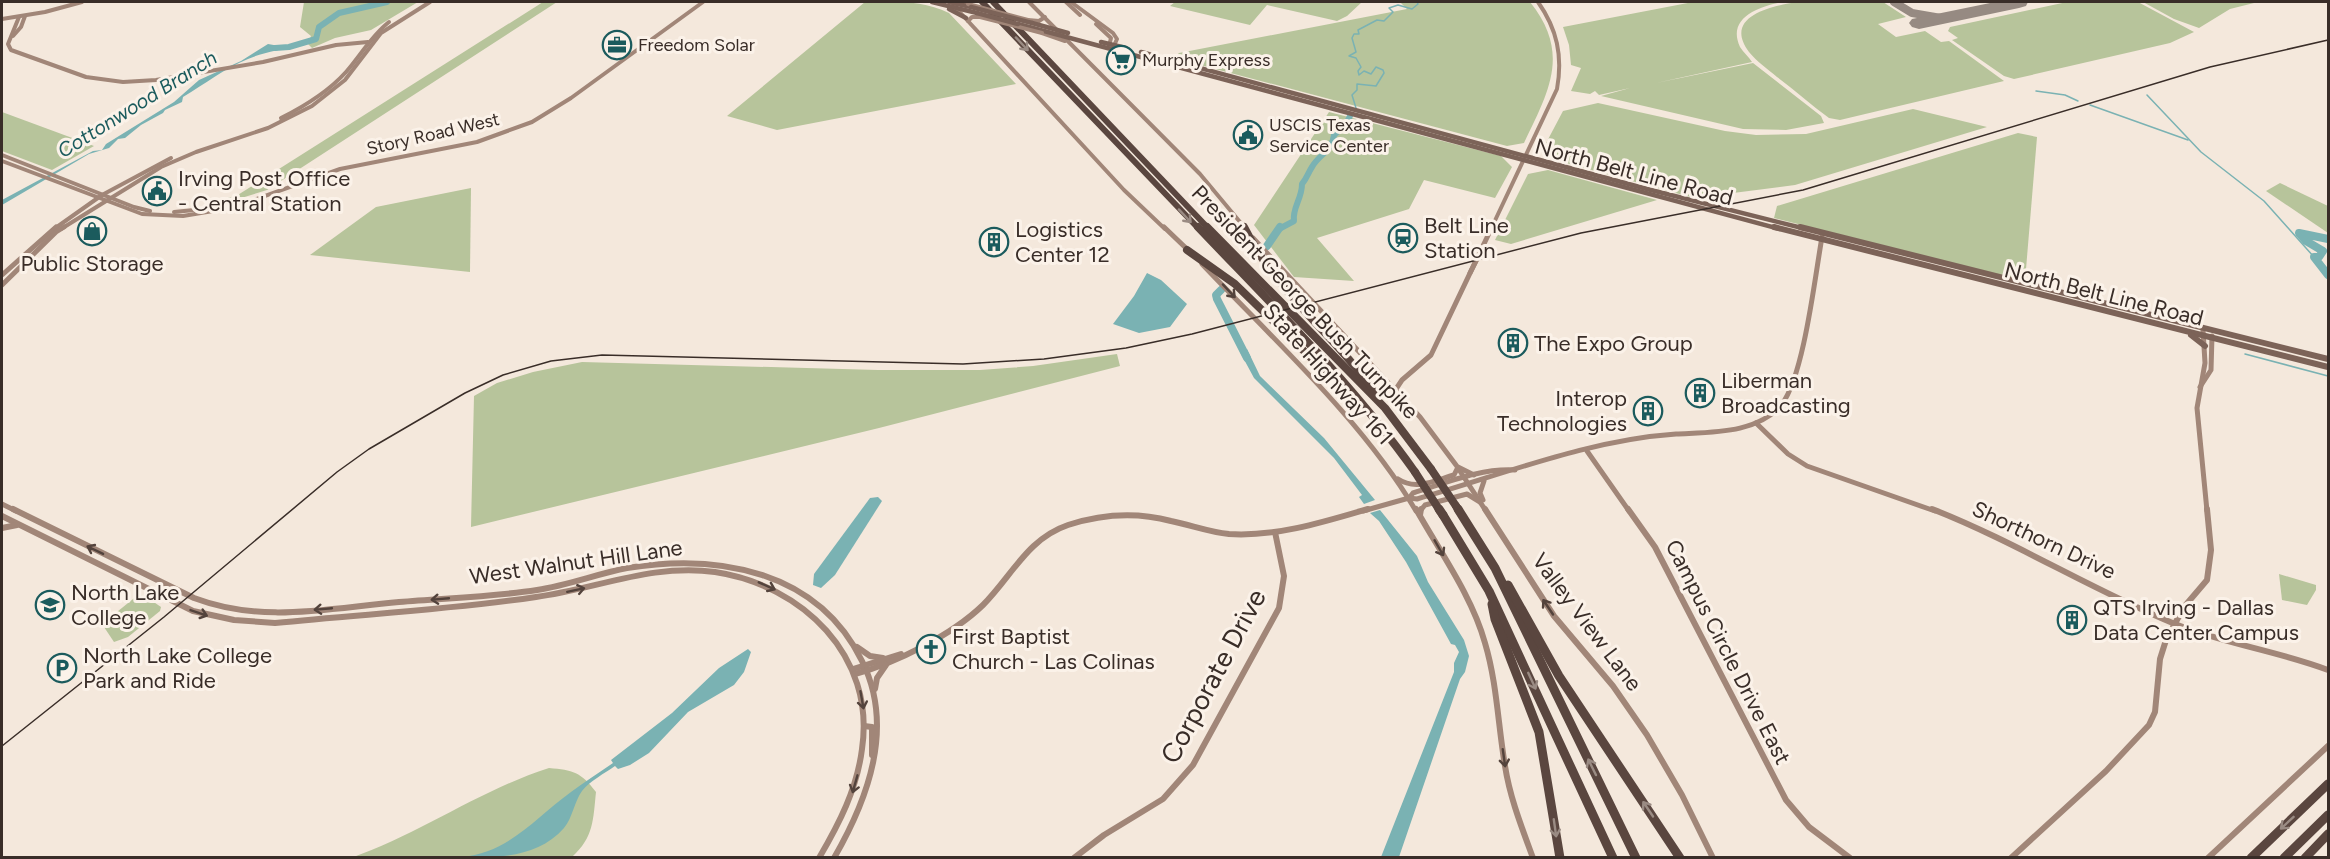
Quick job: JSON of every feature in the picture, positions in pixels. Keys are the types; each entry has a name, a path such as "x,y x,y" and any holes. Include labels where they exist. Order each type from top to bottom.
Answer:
{"highway":[{"name":"President George Bush Turnpike","path":"982,2 1318,354 1373,418 1415,472 1489,591 1613,858"},
{"name":"President George Bush Turnpike","path":"993,2 1160,179 1385,408 1431,469 1495,568 1636,858"},
{"path":"1243,225 1276,279 1343,353 1375,391 1385,408"},
{"path":"1187,249 1235,284 1298,348 1373,418"},
{"path":"1495,568 1515,596 1559,675 1680,858"},
{"path":"1489,591 1495,619 1539,732 1560,858"},
{"path":"2251,858 2328,784"},
{"path":"2284,858 2328,815"},
{"path":"2305,858 2328,834"}],"main road":[{"path":"244,136 307,104 332,86 348,70 381,28 424,2"},
{"path":"2,161 72,189 102,199 110,198 182,157 286,120 330,93 353,72 368,43 387,27 430,2"},
{"name":"Story Road West","path":"102,199 142,214 212,208 246,201 340,169 477,142 535,120 702,2"},
{"path":"932,2 967,19"},
{"name":"North Belt Line Road","path":"932,2 1040,31 1111,46 1525,157 1638,192 1822,236 2229,344 2328,367"},
{"name":"North Belt Line Road","path":"950,2 1030,21 1111,46"},
{"name":"State Highway 161","path":"950,2 1124,190 1187,249 1338,407 1391,472 1461,587 1482,633 1493,679 1505,768 1516,812 1533,858"},
{"path":"959,2 969,5"},
{"name":"State Highway 161","path":"1029,2 1058,30"},
{"path":"1066,2 1113,33 1117,39 1111,46"},
{"path":"1071,2 1083,15"},
{"path":"1396,389 1404,378 1421,367 1429,358 1469,274 1479,260 1484,243 1557,89 1560,52 1555,32 1538,2"},
{"path":"2,19 19,17 8,44 11,50 96,79 145,81 220,69"},
{"path":"1040,31 1072,44"},
{"name":"State Highway 161","path":"1064,36 1200,174 1278,267 1396,389"},
{"path":"1097,40 1106,39 1109,36 1111,46"},
{"path":"1076,49 1078,44 1084,41"},
{"path":"238,66 345,44 368,43"},
{"path":"2,275 34,242 56,225 174,157 268,124"},
{"path":"2,155 78,185 102,199"},
{"path":"72,189 78,185"},
{"path":"122,203 120,196 128,187"},
{"name":"Story Road West","path":"110,198 163,214"},
{"path":"2,285 50,237 102,199"},
{"path":"86,212 114,205"},
{"path":"19,267 20,261 34,246 34,242"},
{"name":"North Belt Line Road","path":"1892,254 2328,359"},
{"path":"2011,858 2106,771 2149,725 2155,712 2160,659 2184,607 2207,580 2211,550 2197,408 2205,346 2203,330"},
{"path":"2185,332 2205,346"},
{"path":"2200,387 2210,378 2212,332"},
{"path":"2213,347 2229,344"},
{"path":"1384,377 1404,378"},
{"name":"Valley View Lane","path":"1396,389 1434,434 1466,478 1554,616 1620,695 1670,771 1713,858"},
{"name":"Shorthorn Drive","path":"1755,423 1793,458 1813,469 1904,499 1990,532 2175,623 2216,639 2282,653 2328,670"},
{"path":"854,672 906,654 942,636 967,620 992,595 1018,558 1055,530 1092,518 1137,514 1223,533 1275,532 1408,498 1417,499 1587,451"},
{"name":"Campus Circle Drive East","path":"1587,451 1655,547 1786,800 1809,827 1850,858"},
{"path":"1391,472 1403,484 1413,486 1454,475 1458,467 1477,475"},
{"path":"1408,498 1413,494 1477,475 1515,470"},
{"path":"1484,480 1480,493 1486,508"},
{"path":"1420,517 1420,510 1425,505 1467,494 1473,496 1486,508"},
{"name":"West Walnut Hill Lane","path":"2,504 187,596 218,608 234,611 284,613 509,592 584,580 626,568 670,563 699,563 744,568 793,587 828,611 848,633 867,668 874,690 878,728 873,762 859,812 834,858"},
{"name":"West Walnut Hill Lane","path":"2,516 179,605 227,620 275,623 507,601 539,597 654,572 697,572 750,579 787,595 824,625 837,640 854,672 862,695 864,726 861,762 854,790 836,831 819,858"},
{"path":"2,528 20,525"},
{"path":"227,620 234,611"},
{"path":"855,645 870,656 886,661"},
{"path":"874,690 877,678 886,661"},
{"path":"864,726 872,727 873,762"},
{"path":"2208,858 2328,746"}],"street":[{"path":"19,17 82,2"},
{"name":"Story Road West","path":"596,77 698,2"},
{"path":"967,19 978,15"},
{"path":"1083,15 1109,36"},
{"path":"12,37 21,27 25,16"},
{"path":"1030,21 1039,21 1044,17"},
{"name":"State Highway 161","path":"1058,30 1064,36"},
{"path":"220,69 238,66"},
{"path":"1587,451 1657,436 1727,430 1755,423 1778,409 1792,387 1822,236"},
{"name":"Corporate Drive","path":"1074,858 1085,846 1112,828 1160,802 1194,765 1279,609 1284,576 1275,532"}],"green space":[{"path":"304,2 418,2 371,30 335,38 312,48 308,44 311,36 300,27"},
{"path":"543,2 557,2 267,190 212,207 228,197 233,198"},
{"path":"865,2 918,4 949,13 1016,84 777,130 727,116"},
{"path":"1175,2 1362,2 1347,16 1337,21 1267,5 1250,25 1170,6"},
{"path":"1400,2 1530,2 1543,21 1550,38 1553,55 1548,89 1524,143 1507,146 1174,58 1179,53 1407,9"},
{"path":"1693,2 1782,2 1756,10 1742,21 1738,28 1737,37 1740,47 1752,62 1656,83 1753,63 1821,116 1824,123 1786,130 1743,129 1601,96 1630,88 1599,95 1595,91 1590,94 1571,91 1581,68 1571,65 1569,45 1563,27"},
{"path":"1797,2 1883,2 1906,17 1878,24 1896,37 1925,31 1941,42 1949,41 2004,81 1840,120 1829,118 1759,62 1742,40 1742,30 1746,21 1754,15 1776,6"},
{"path":"2067,2 2138,2 2194,32 2170,43 2014,79 2004,76 1952,40 1958,38 1948,31 1950,27"},
{"path":"2143,2 2258,2 2230,9 2199,28 2174,19"},
{"path":"1598,103 1725,131 1756,135 1806,134 1913,109 1987,127 1795,185 1694,198 1555,160 1544,147 1563,111"},
{"path":"2,112 94,146 52,170 2,151"},
{"path":"1329,112 1501,156 1512,167 1495,198 1424,180 1409,209 1317,238 1354,281 1294,277 1254,225"},
{"path":"2018,133 2037,137 2025,281 1774,218 1777,206"},
{"path":"1548,170 1657,200 1511,244 1495,240 1528,174"},
{"path":"2280,183 2328,206 2328,233 2266,191"},
{"path":"471,188 470,272 310,255 376,207"},
{"path":"1117,354 1120,366 879,428 471,527 474,396 497,383 533,372 582,362 878,370 980,370 1033,366"},
{"path":"2279,574 2316,585 2316,590 2307,605 2282,600"},
{"path":"138,595 145,596 161,607 160,611 128,637 114,642 102,624"},
{"path":"549,768 576,773 586,780 596,792 591,828 585,842 572,857 351,858 401,837 499,788"}],"water":[{"path":"268,44 285,47 231,67 183,97 182,102 141,125 125,138 118,139 109,148 89,154 2,205 2,200 93,151 102,150 106,144 174,102 199,80 241,61"},
{"path":"1147,273 1161,280 1187,304 1170,327 1139,333 1113,324 1134,296"},
{"path":"1247,349 1260,376 1324,438 1375,500 1364,504 1359,497 1362,495 1334,458 1254,378 1240,352"},
{"path":"878,497 882,501 835,575 821,588 813,585 814,574 870,498"},
{"path":"1380,510 1417,556 1428,582 1464,640 1469,656 1399,857 1381,857 1454,672 1454,663 1459,652 1455,645 1451,644 1406,562 1379,521 1370,513"},
{"path":"748,649 751,652 744,672 734,685 688,712 649,753 630,765 618,769 615,766 589,784 579,795 567,824 554,838 529,851 516,854 461,857 493,849 520,833 571,792 613,763 611,760 672,713 719,668"}],"waterway":[{"name":"Cottonwood Branch","path":"275,48 289,47 316,39 319,27 339,13 387,2"},
{"path":"1356,108 1352,95 1357,90 1357,84 1376,86 1384,73 1376,67 1371,74 1364,71 1359,75 1358,71 1361,67 1356,58 1349,56 1356,52 1352,38 1354,34 1359,34 1358,30 1377,20 1384,21 1393,12 1389,8 1398,5 1412,9 1418,4 1417,2"},
{"path":"2036,91 2065,95 2078,101"},
{"path":"2147,95 2201,152 2264,201 2314,257"},
{"path":"2090,105 2188,140"},
{"path":"1279,229 1294,221 1294,212 1302,184 1315,163 1331,145 1334,135 1346,124 1350,116"},
{"path":"1267,246 1280,227"},
{"path":"2328,239 2299,233 2306,241 2323,251 2319,257 2314,257 2328,275"},
{"path":"1221,290 1216,295 1217,299 1247,358"},
{"path":"2245,354 2328,376"}],"taxiway":[{"path":"1894,2 1912,13 1941,18"}],"runway":[{"path":"1919,23 2019,2"}],"tram line":[{"path":"2,746 164,617 337,472 369,449 465,393 503,375 551,361 602,355 963,364 1044,359 1126,348 1192,334 1581,233 1803,190 2210,67 2328,40"}],"place":[{"name":"Freedom Solar","path":"617,45"},
{"name":"Murphy Express","path":"1121,60"},
{"name":"USCIS Texas Service Center","path":"1248,135"},
{"name":"Irving Post Office - Central Station","path":"157,191"},
{"name":"Public Storage","path":"92,231"},
{"name":"Belt Line Station","path":"1403,238"},
{"name":"Logistics Center 12","path":"994,242"},
{"name":"The Expo Group","path":"1513,343"},
{"name":"Liberman Broadcasting","path":"1700,393"},
{"name":"Interop Technologies","path":"1648,411"},
{"name":"North Lake College","path":"50,605"},
{"name":"QTS Irving - Dallas Data Center Campus","path":"2072,620"},
{"name":"First Baptist Church - Las Colinas","path":"931,649"},
{"name":"North Lake College Park and Ride","path":"62,668"}]}
